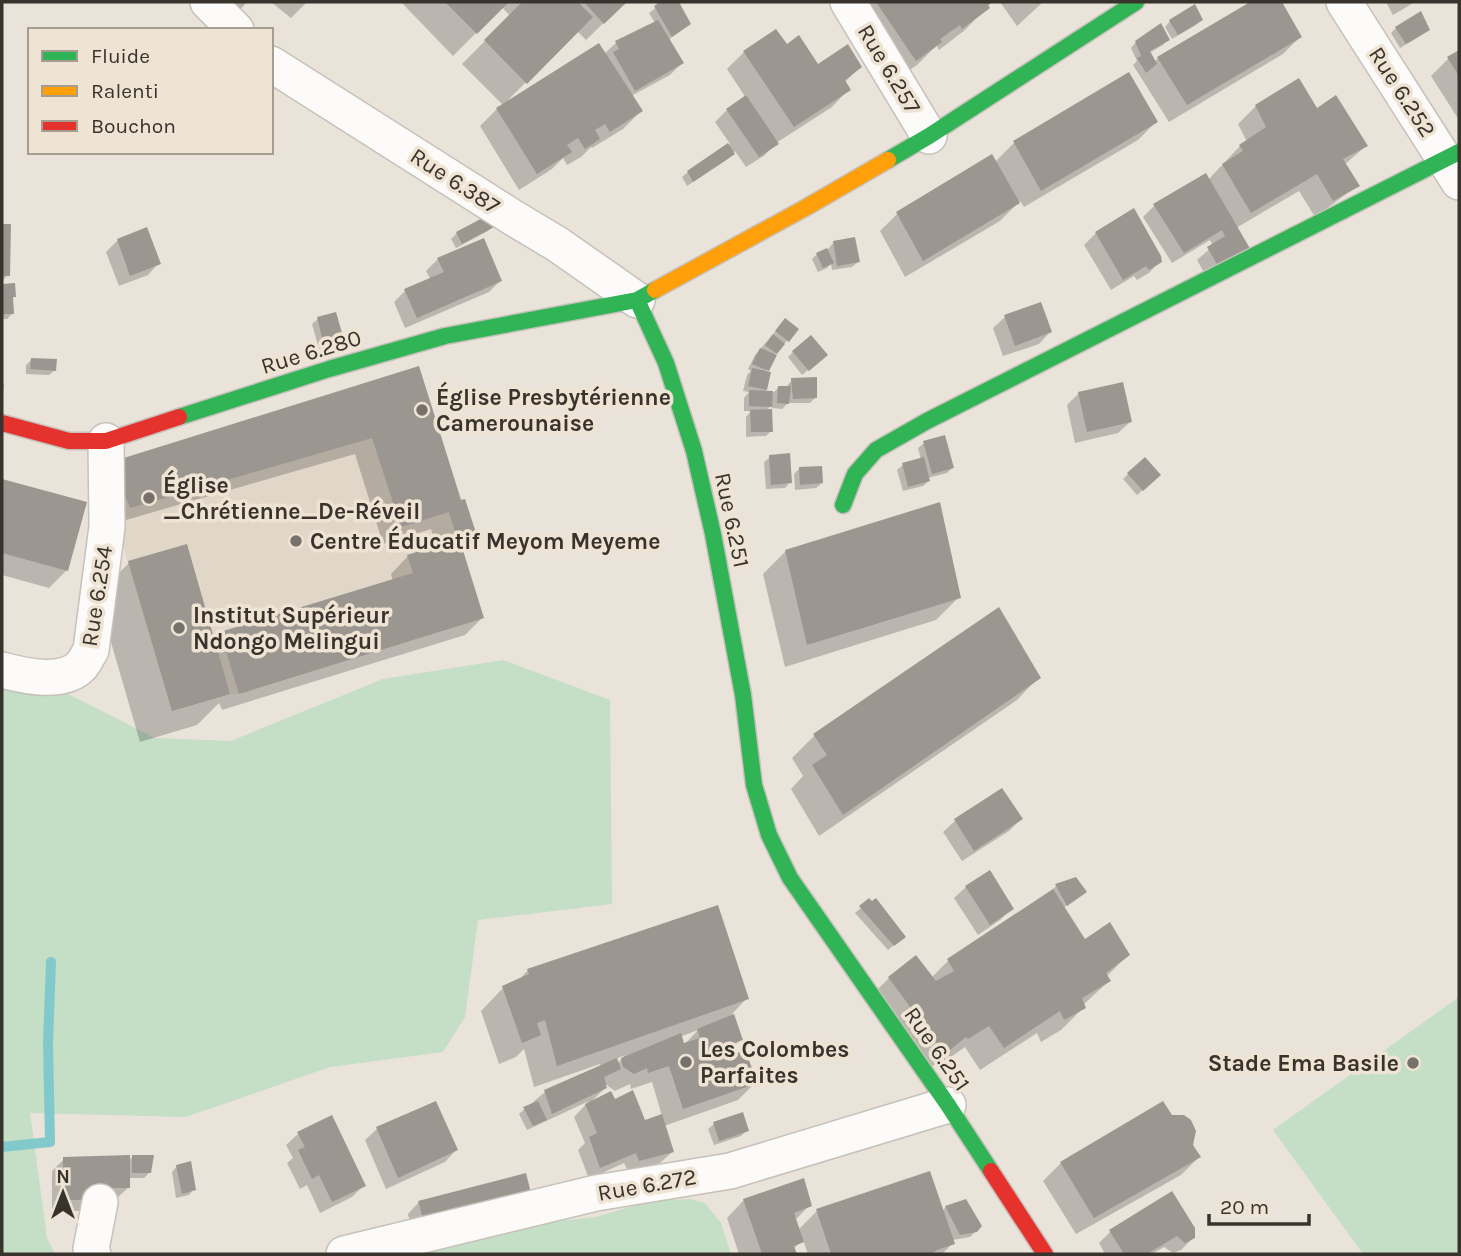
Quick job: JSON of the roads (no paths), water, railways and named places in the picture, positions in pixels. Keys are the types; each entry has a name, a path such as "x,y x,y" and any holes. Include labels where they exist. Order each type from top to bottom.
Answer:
{"main road":[{"path":"637,300 929,136 1136,2"},
{"path":"843,505 855,474 876,450 927,421 1455,164"},
{"name":"Rue 6.280","path":"2,423 69,441 106,441 329,369 445,336 637,300"},
{"name":"Rue 6.251","path":"637,300 666,363 694,451 713,534 743,695 754,785 769,835 790,878 948,1105 1045,1254"}],"street":[{"path":"208,2 234,28"},
{"name":"Rue 6.257","path":"848,2 929,136"},
{"name":"Rue 6.252","path":"1344,2 1455,164"},
{"name":"Rue 6.387","path":"273,65 557,244 637,300"},
{"name":"Rue 6.254","path":"2,670 24,677 60,677 80,667 91,650 107,527 106,441"},
{"name":"Rue 6.272","path":"344,1254 596,1192 730,1171 948,1105"},
{"path":"93,1254 91,1249 100,1202"}],"waterway":[{"path":"2,1147 50,1142 48,1042 51,962"}],"place":[{"name":"Église Presbytérienne Camerounaise","path":"422,410"},
{"name":"Église _Chrétienne_De-Réveil","path":"149,498"},
{"name":"Centre Éducatif Meyom Meyeme","path":"296,541"},
{"name":"Institut Supérieur Ndongo Melingui","path":"179,628"},
{"name":"Les Colombes Parfaites","path":"686,1062"},
{"name":"Stade Ema Basile","path":"1413,1063"}]}
